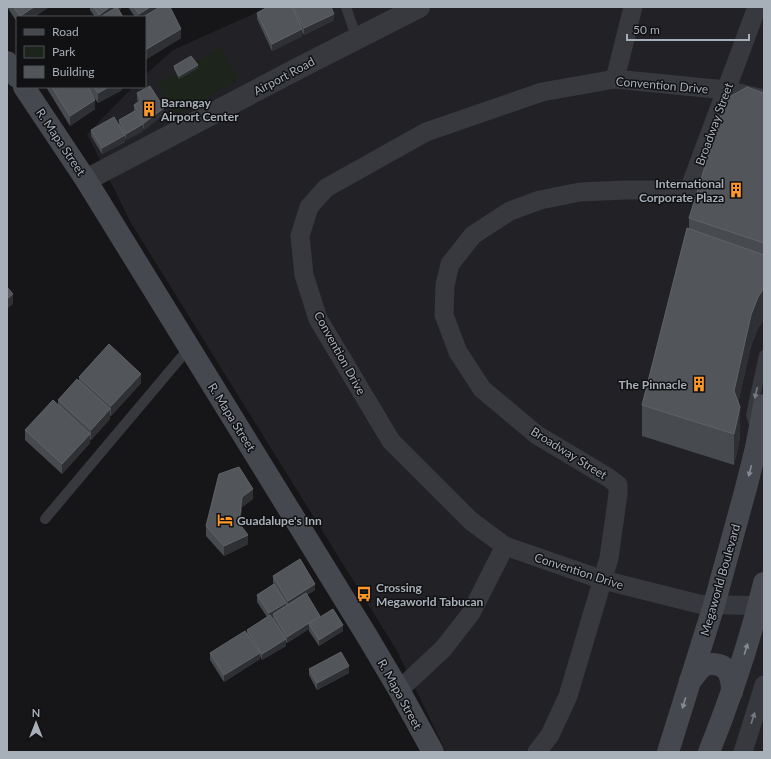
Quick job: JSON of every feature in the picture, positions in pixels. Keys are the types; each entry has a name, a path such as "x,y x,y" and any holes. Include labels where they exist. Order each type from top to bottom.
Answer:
{"main road":[{"path":"7,62 16,76"},
{"name":"R. Mapa Street","path":"25,88 86,180 399,690 433,752"},
{"name":"Megaworld Boulevard","path":"668,752 714,605 746,488 761,441 764,405"},
{"path":"709,752 732,692 761,606 764,583"},
{"path":"690,681 700,668 708,664 719,664 728,671 732,681 732,692"}],"street":[{"name":"Airport Road","path":"86,180 419,7"},
{"path":"615,79 633,7"},
{"name":"Broadway Street","path":"537,752 550,735 568,696 609,558 618,485 609,478 537,435 482,389 458,352 444,315 445,285 450,264 474,235 510,210 540,200 580,192 682,190 690,187 757,7"},
{"name":"Convention Drive","path":"761,606 699,604 603,580 505,546 471,521 391,441 318,319 304,275 300,236 309,207 326,188 426,132 542,92 615,79 726,90 764,99"},
{"path":"399,690 443,649 471,613 505,546"},
{"path":"743,752 764,685"}],"lane":[{"path":"346,7 357,39"},
{"path":"44,519 189,348"},
{"path":"761,441 751,415 764,355"}],"shaded area":[{"path":"265,7 764,7 764,752 446,752 397,651 131,223 87,134 132,88 146,88 146,74 173,50 251,15"}],"green space":[{"path":"220,47 239,80 175,115 157,84"}],"building":[{"path":"13,7 34,7 20,16"},
{"path":"94,7 110,7 99,15"},
{"path":"117,7 122,16 102,16"},
{"path":"134,7 150,7 139,14"},
{"path":"160,7 170,7 181,29 146,49 146,16 145,16"},
{"path":"268,7 292,7 302,29 272,44 257,13"},
{"path":"293,7 331,7 334,14 304,28"},
{"path":"191,56 198,65 179,76 174,66"},
{"name":"Barangay Airport Center","path":"150,86 164,108 144,123 134,105 141,100 137,93"},
{"name":"International Corporate Plaza","path":"747,87 764,93 764,243 689,218 726,99"},
{"path":"53,88 89,88 95,100 70,116"},
{"path":"95,88 107,88 98,93"},
{"path":"135,111 143,124 126,134 119,120"},
{"path":"114,117 125,135 102,148 91,130"},
{"name":"The Pinnacle","path":"687,228 764,255 764,288 758,297 751,315 734,391 740,407 734,434 642,405"},
{"path":"7,287 13,294 7,299"},
{"path":"109,344 141,374 111,406 79,377"},
{"path":"77,379 110,409 91,430 58,400"},
{"path":"53,400 90,434 62,464 25,430"},
{"name":"Guadalupe's Inn","path":"239,467 253,489 242,497 239,523 248,535 224,546 206,526 219,474"},
{"path":"300,559 315,584 288,601 273,576"},
{"path":"274,584 286,603 269,613 257,595"},
{"path":"306,593 320,616 287,637 273,614"},
{"path":"333,609 343,625 319,640 309,624"},
{"path":"270,615 286,639 262,654 247,630"},
{"path":"245,631 260,653 224,675 210,653"},
{"path":"341,652 349,666 317,683 309,669"}],"place":[{"name":"Barangay Airport Center","path":"149,109"},
{"name":"International Corporate Plaza","path":"736,190"},
{"name":"The Pinnacle","path":"699,384"},
{"name":"Guadalupe's Inn","path":"225,520"},
{"name":"Crossing Megaworld Tabucan","path":"364,594"}]}
